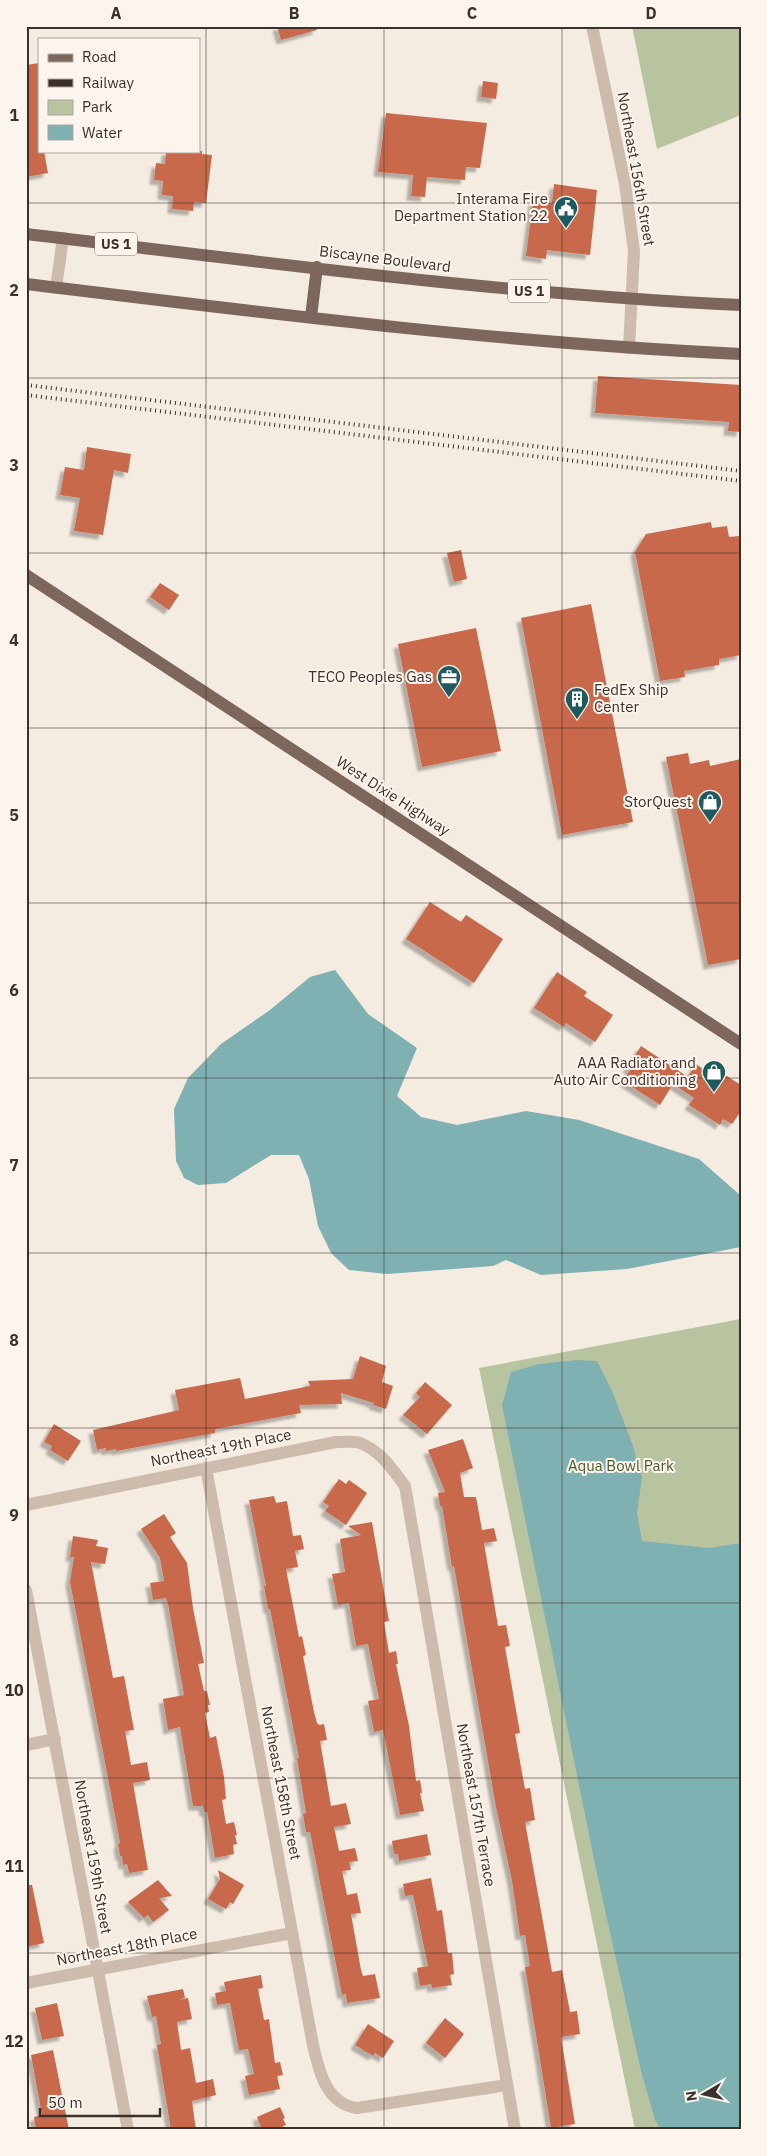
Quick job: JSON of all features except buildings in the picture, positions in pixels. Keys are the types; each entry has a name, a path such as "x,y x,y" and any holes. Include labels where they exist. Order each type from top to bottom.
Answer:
{"main road":[{"name":"Biscayne Boulevard","path":"26,234 317,267 420,281 741,305"},
{"path":"311,317 317,267"},
{"path":"26,284 416,330 629,348 741,354"},
{"name":"West Dixie Highway","path":"26,576 741,1044"}],"street":[{"name":"Northeast 156th Street","path":"592,26 626,194 634,251 629,348"},
{"path":"56,288 63,238"},
{"name":"Northeast 19th Place","path":"26,1505 336,1442 359,1443 380,1455 405,1486"},
{"name":"Northeast 158th Street","path":"206,1468 292,1933 319,2068 326,2086 336,2100 347,2107 357,2108 507,2085"},
{"name":"Northeast 157th Terrace","path":"405,1486 515,2130"},
{"name":"Northeast 159th Street","path":"26,1590 128,2130"},
{"path":"26,1745 55,1739"},
{"name":"Northeast 18th Place","path":"26,1983 292,1933"}],"green space":[{"path":"632,26 741,26 741,115 657,149"},
{"name":"Aqua Bowl Park","path":"741,1319 741,2130 635,2130 479,1368"}],"water":[{"path":"335,970 368,1014 417,1048 397,1096 421,1117 457,1125 526,1111 579,1120 699,1159 741,1196 741,1247 627,1269 541,1275 506,1260 493,1266 387,1274 349,1270 331,1253 318,1226 309,1179 299,1155 271,1155 226,1183 198,1185 184,1178 176,1161 174,1109 188,1078 221,1044 270,1010 310,977"},
{"name":"Aqua Bowl Park","path":"577,1360 597,1361 612,1391 632,1443 642,1477 637,1513 642,1541 709,1548 741,1543 741,2130 661,2130 655,2120 641,2071 597,1874 502,1405 511,1372 539,1364"}],"railway":[{"path":"26,385 741,471"},
{"path":"26,395 741,481"}],"place":[{"name":"Interama Fire Department Station 22","path":"566,229"},
{"name":"TECO Peoples Gas","path":"449,698"},
{"name":"FedEx Ship Center","path":"577,720"},
{"name":"StorQuest","path":"710,823"},
{"name":"AAA Radiator and Auto Air Conditioning","path":"714,1093"}]}
